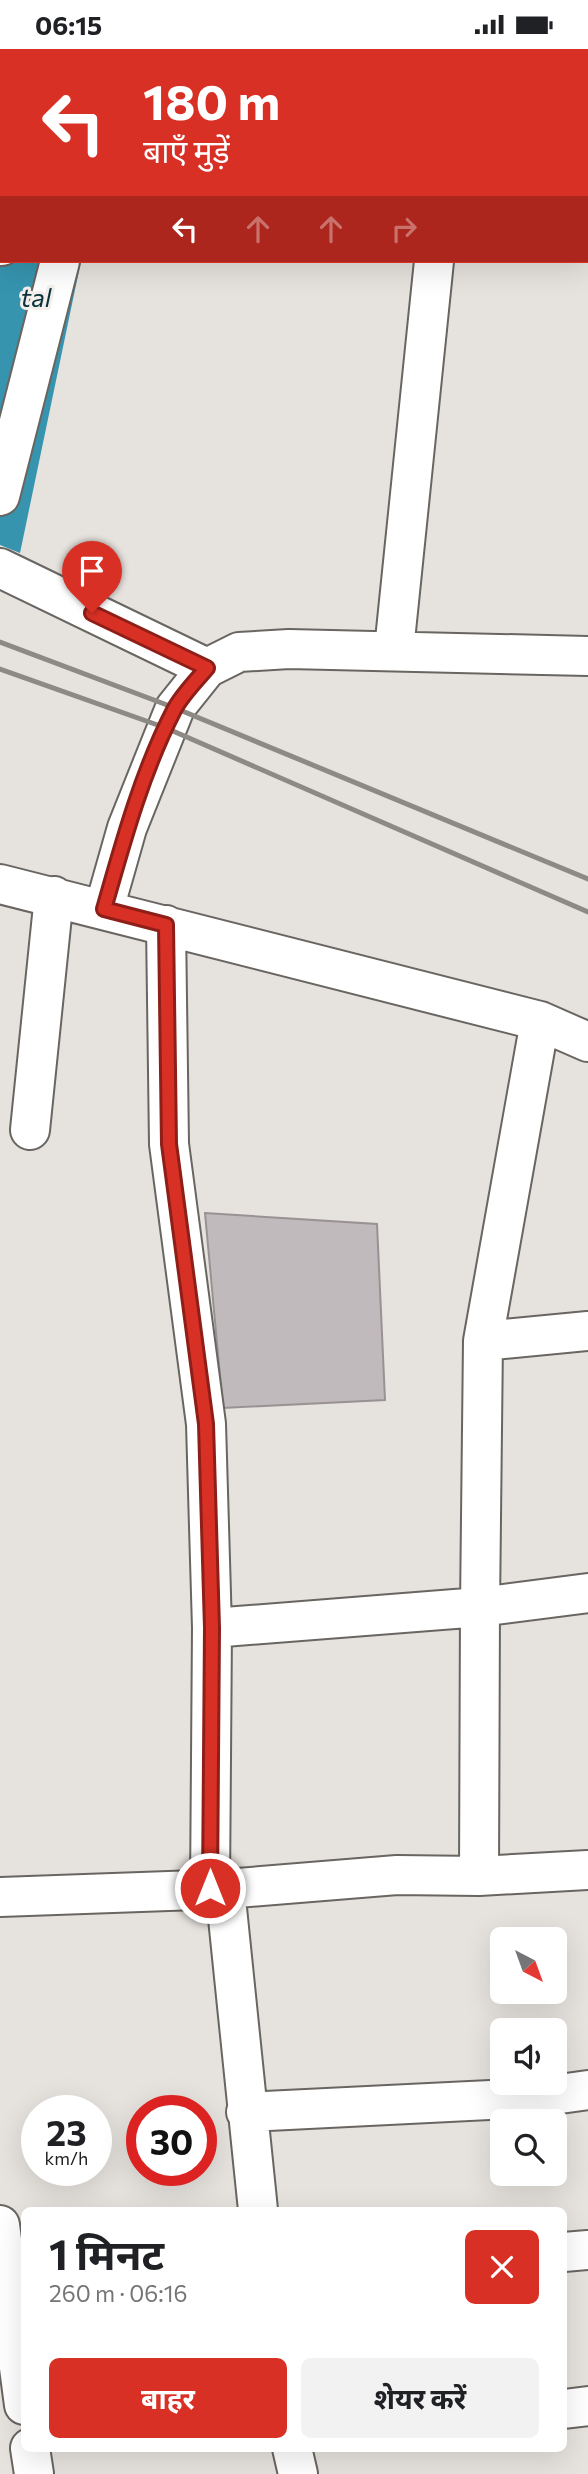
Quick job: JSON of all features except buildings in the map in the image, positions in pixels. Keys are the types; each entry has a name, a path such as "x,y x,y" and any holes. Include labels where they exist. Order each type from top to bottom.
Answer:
{"street":[{"path":"0,496 59,263"},
{"path":"394,650 433,263"},
{"path":"0,568 207,668"},
{"path":"104,909 127,828 170,718 207,668 239,652 289,649 588,656"},
{"path":"6,882 540,1021 588,1042"},
{"path":"30,1130 54,896"},
{"path":"166,925 169,1144 206,1424 218,1888 257,2207"},
{"path":"479,1876 483,1341 540,1021"},
{"path":"483,1341 588,1331"},
{"path":"212,1628 480,1607 588,1593"},
{"path":"0,1897 218,1888 397,1875 479,1876 588,1870"},
{"path":"246,2112 531,2098 588,2090"},
{"path":"0,2225 21,2382"},
{"path":"567,2252 588,2250"},
{"path":"567,2409 588,2406"},
{"path":"31,2452 34,2474"}],"water":[{"name":"tal","path":"0,263 81,263 20,553 0,545"}],"railway":[{"path":"0,642 175,708 588,879"},
{"path":"0,669 166,728 588,912"}],"route":[{"path":"92,613 207,668 175,708 166,728 127,828 104,909 166,925 169,1144 206,1424 212,1628 210,1888"}]}
